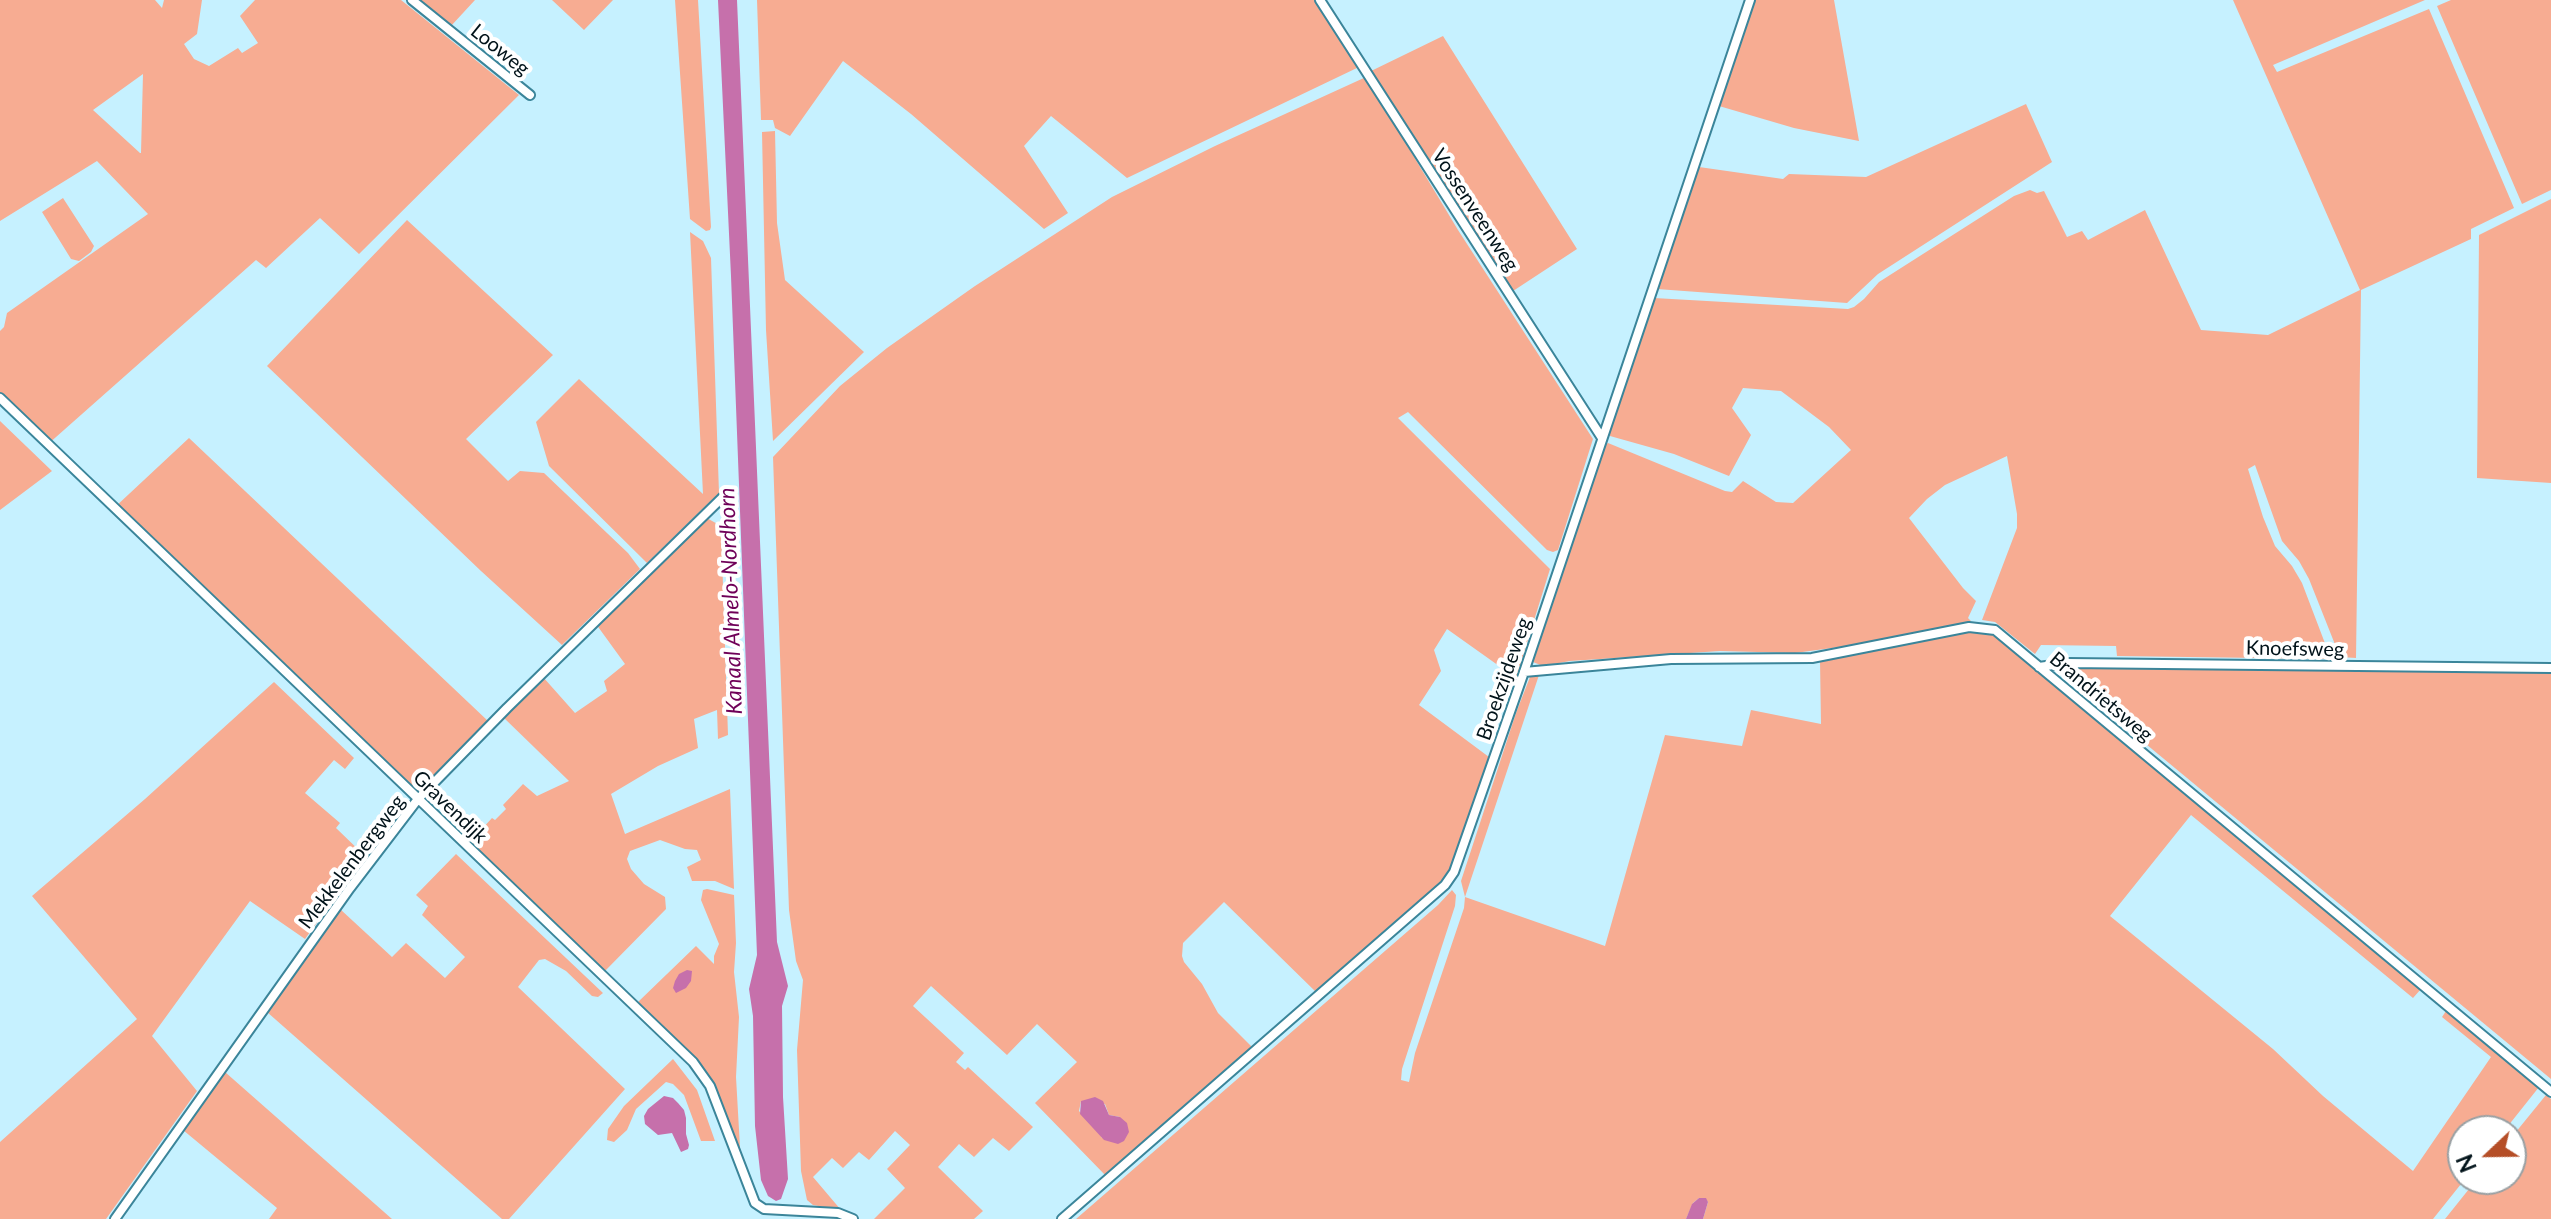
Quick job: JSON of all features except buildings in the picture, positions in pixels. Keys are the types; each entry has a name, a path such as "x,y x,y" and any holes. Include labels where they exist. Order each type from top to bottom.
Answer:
{"street":[{"name":"Looweg","path":"412,0 530,95"},
{"name":"Vossenveenweg","path":"1320,0 1602,438"},
{"name":"Broekzijdeweg","path":"1062,1219 1445,885 1454,872 1750,0"},
{"name":"Gravendijk","path":"0,398 693,1062 710,1086 755,1203 764,1209 838,1213 853,1219"},
{"name":"Mekkelenbergweg","path":"115,1219 350,888 418,799 727,493"},
{"name":"Brandrietsweg","path":"1524,672 1671,659 1812,658 1969,627 1995,630 2551,1092"},
{"name":"Knoefsweg","path":"2039,667 2067,663 2551,668"}],"shaded area":[{"path":"0,0 155,0 162,8 164,0 202,0 197,34 184,44 194,59 209,66 238,48 242,53 258,43 240,16 255,0 401,0 519,95 359,254 320,218 266,268 256,260 47,445 0,399 0,331 7,313 148,214 97,161 0,221","holes":["143,74 141,153 93,110"]},
{"path":"418,0 475,0 451,26"},
{"path":"552,0 613,0 584,30"},
{"path":"675,0 698,0 711,227 706,231 690,219"},
{"path":"718,0 737,0 777,942 788,986 782,1006 788,1179 781,1199 776,1201 768,1196 761,1180 755,1126 753,1016 749,989 757,955"},
{"path":"757,0 1314,0 1359,67 1127,178 1051,116 1024,146 1068,213 1044,229 911,114 843,61 790,136 775,128 773,120 761,120"},
{"path":"1755,0 1834,0 1859,141 1794,128 1719,106"},
{"path":"2233,0 2425,0 2273,65 2277,72 2429,9 2514,208 2471,229 2471,239 2361,290 2356,658 2340,657 2309,579 2282,541 2255,465 2248,469 2263,517 2275,546 2302,583 2331,659 2117,656 2116,646 2041,645 2035,654 1995,622 1982,620 2017,528 2007,456 1945,485 1909,518 1976,601 1968,618 1971,621 1854,645 1795,653 1720,651 1570,661 1543,666 1533,662 1608,443 1725,491 1732,492 1743,481 1776,502 1793,503 1851,450 1829,427 1781,391 1743,388 1732,408 1751,435 1729,476 1674,454 1610,436 1607,432 1654,298 1848,309 1864,299 1879,282 2014,196 2030,190 2037,193 2044,191 2067,237 2082,231 2088,240 2145,210 2201,330 2268,335 2360,290"},
{"path":"2451,0 2551,0 2551,190 2522,204 2437,6"},
{"path":"1443,36 1577,249 1510,293 1369,72"},
{"path":"1366,77 1458,230 1593,439 1558,550 1553,552 1547,550 1408,412 1398,418 1550,569 1516,678 1447,629 1434,650 1441,671 1419,705 1489,757 1454,864 1430,898 1318,994 1224,902 1183,943 1182,956 1218,1013 1254,1049 1106,1176 1035,1103 1077,1062 1037,1024 1007,1055 931,986 913,1006 964,1053 956,1062 965,1070 968,1067 1033,1127 1009,1151 993,1138 974,1157 959,1144 938,1167 983,1211 974,1219 874,1219 905,1188 887,1169 910,1145 895,1131 869,1160 859,1152 843,1168 832,1158 813,1177 841,1210 813,1205 807,1200 801,1171 797,1050 803,980 796,961 789,910 773,457 840,386 887,348 975,286 1112,197","holes":["1081,1101 1105,1104 1109,1115 1120,1117 1102,1138 1079,1111"]},
{"path":"2026,104 2052,162 1878,274 1847,303 1657,289 1699,167 1783,179 1789,174 1866,177"},
{"path":"775,131 777,223 785,280 864,352 773,441 766,330 762,132"},
{"path":"63,198 94,246 79,261 71,259 42,212"},
{"path":"2551,199 2551,483 2477,478 2479,235"},
{"path":"407,220 553,355 466,439 508,481 520,471 544,473 628,553 640,569 562,645 267,366"},
{"path":"690,232 703,241 711,258 719,493 647,563 549,466 536,422 579,379 703,494"},
{"path":"0,421 52,471 0,510"},
{"path":"189,438 488,721 421,792 414,793 114,508"},
{"path":"705,517 721,526 728,735 718,739 717,710 694,719 698,748 658,766 611,794 625,834 730,789 734,889 715,881 692,881 687,867 701,860 697,850 660,840 630,851 627,859 631,869 644,884 665,897 666,909 605,971 469,843 492,818 495,820 506,809 503,805 523,784 537,796 569,781 503,717 543,677 575,713 607,691 604,681 625,664 596,624"},
{"path":"1981,628 1992,631 2421,989 2413,998 2191,815 2110,916 2273,1049 2323,1096 2413,1171 2447,1121 2447,1195 2452,1195 2433,1219 1703,1219 1708,1202 1705,1198 1699,1198 1693,1203 1686,1219 1076,1219 1452,890 1456,895 1455,906 1402,1069 1401,1080 1409,1082 1415,1053 1464,908 1465,897 1605,946 1665,735 1742,746 1751,710 1821,724 1820,660"},
{"path":"2054,668 2551,672 2551,1079"},
{"path":"1539,675 1465,897 1461,881 1516,713 1530,677"},
{"path":"274,682 354,758 345,769 334,760 305,793 340,823 336,828 365,856 305,939 250,901 152,1036 197,1091 106,1219 0,1219 0,1142 137,1019 32,896"},
{"path":"456,854 603,993 598,997 592,996 566,971 545,959 539,960 518,987 625,1089 509,1219 502,1219 267,1012 340,909 392,957 406,943 445,978 465,957 422,915 428,906 416,895"},
{"path":"703,890 734,895 734,972 739,1017 736,1077 741,1165 704,1071 695,1057 638,1002 696,946 714,964 719,944 701,900"},
{"path":"692,971 691,981 676,993 673,988 675,981 679,974"},
{"path":"2446,1011 2539,1087 2517,1115 2451,1115 2491,1057 2442,1017"},
{"path":"673,1059 697,1090 715,1141 701,1141 684,1095 673,1084 666,1082 636,1109 627,1130 614,1142 607,1140 608,1129 624,1106"},
{"path":"225,1072 392,1219 269,1219 277,1208 183,1130"},
{"path":"2546,1095 2551,1099 2551,1219 2445,1219 2464,1195 2527,1195 2527,1118"},
{"path":"664,1096 673,1098 684,1110 689,1145 681,1152 672,1133 658,1135 645,1124 644,1116 648,1109"},
{"path":"1095,1097 1103,1101 1109,1115 1120,1117 1127,1123 1129,1132 1124,1141 1118,1144 1104,1140 1080,1114 1081,1101"},
{"path":"1699,1198 1706,1198 1708,1202 1703,1219 1686,1219 1692,1204"}],"water label":[{"name":"Kanaal Almelo-Nordhorn","path":"731,601"}]}
